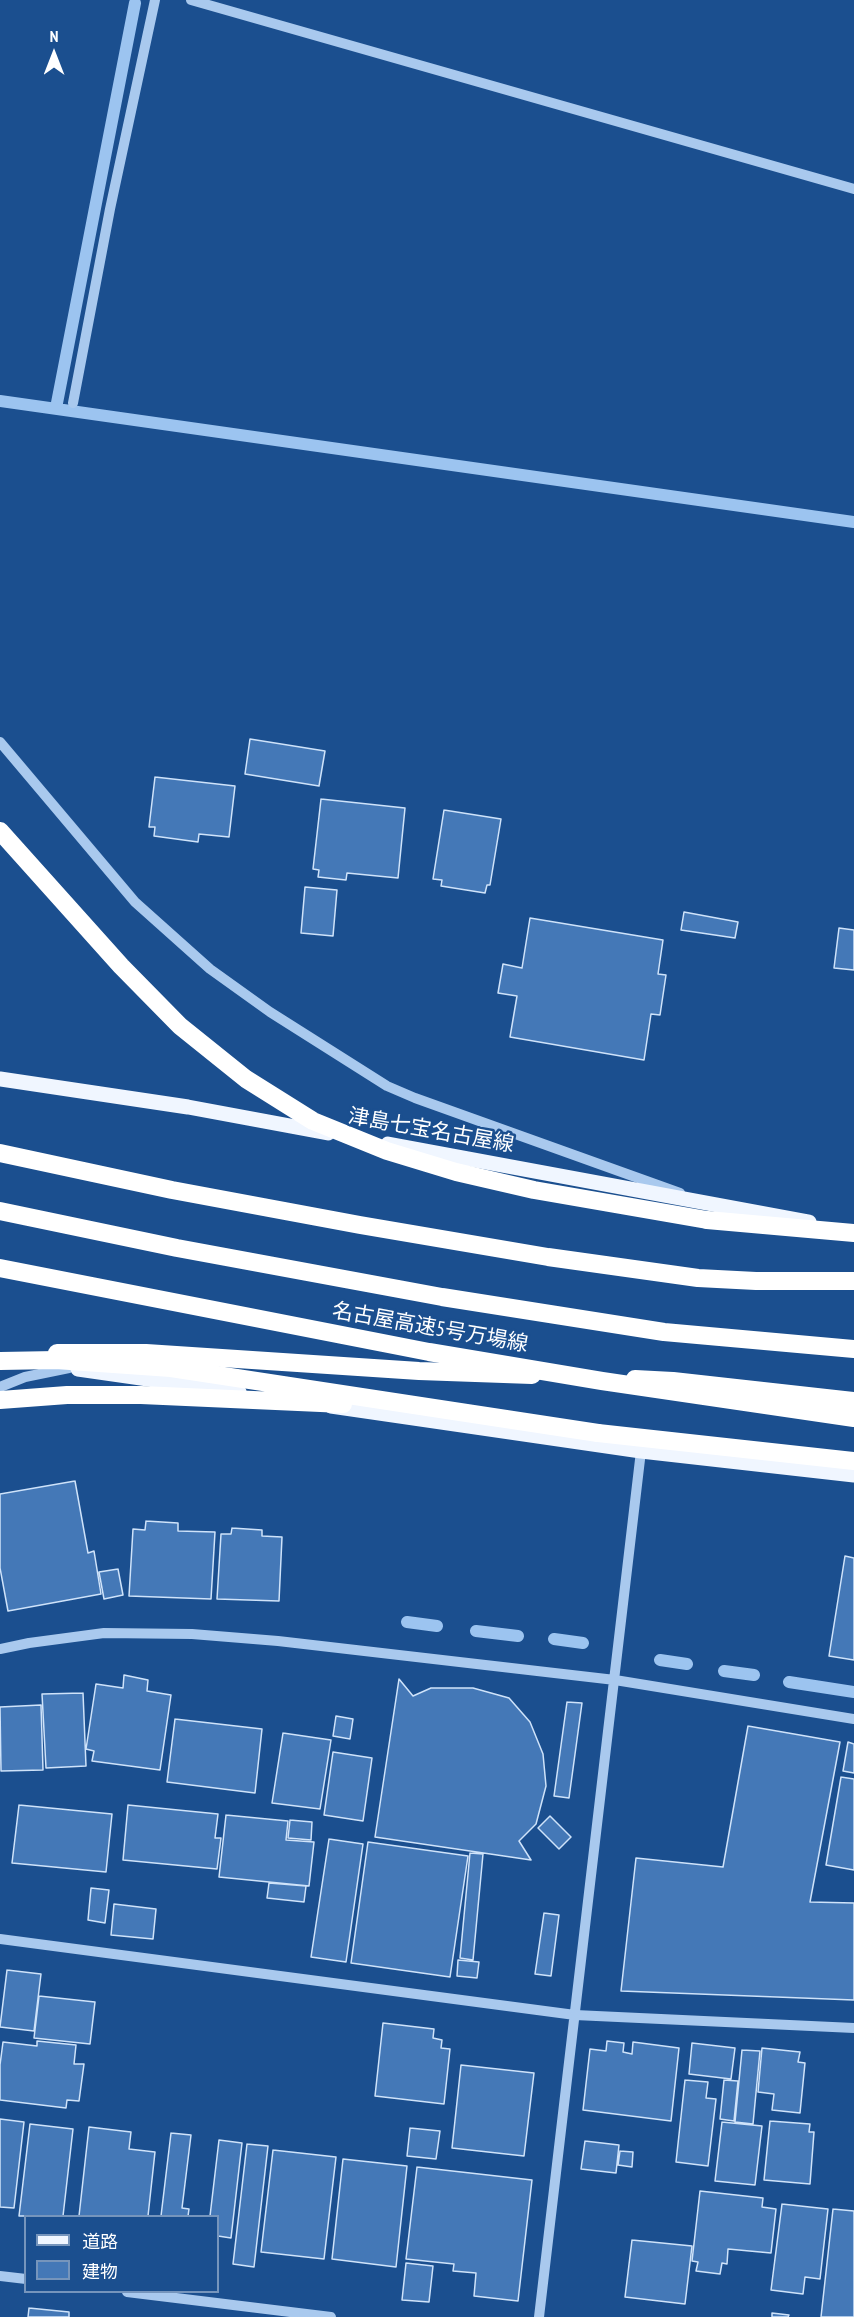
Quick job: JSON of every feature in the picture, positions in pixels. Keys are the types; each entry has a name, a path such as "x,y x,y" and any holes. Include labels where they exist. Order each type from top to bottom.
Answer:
{"highway":[{"path":"0,831 121,966 180,1026 246,1079 313,1121 387,1151 456,1172 534,1190 707,1220 854,1232"},
{"path":"0,1153 172,1190 325,1219 560,1258 698,1278 756,1281 854,1281"},
{"name":"名古屋高速5号万場線","path":"0,1211 177,1248 454,1299 664,1332 854,1349"},
{"name":"名古屋高速5号万場線","path":"0,1268 429,1352 602,1381 854,1418"},
{"path":"0,1352 146,1353 419,1371 673,1381 854,1401"},
{"path":"0,1360 56,1360 171,1368 598,1432 854,1461"},
{"path":"0,1400 68,1395 141,1395 441,1409"}],"main road":[{"name":"津島七宝名古屋線","path":"0,1079 188,1107 854,1232"},
{"path":"0,1360 641,1451 854,1474"}],"street":[{"path":"73,403 110,209 155,0"},
{"path":"191,0 854,189"},
{"path":"0,742 135,902 210,969 270,1012 387,1086 708,1203"},
{"path":"0,1387 25,1377 69,1368"},
{"path":"540,2317 641,1451"},
{"path":"0,1650 29,1643 104,1633 192,1634 278,1641 615,1680 854,1719"},
{"path":"0,1939 575,2015 854,2028"},
{"path":"0,2276 24,2279"},
{"path":"135,2293 331,2317"}],"building":[{"path":"250,739 325,751 319,786 245,774"},
{"path":"155,777 235,786 229,837 199,834 198,842 154,836 155,827 149,827"},
{"path":"321,799 405,808 398,878 347,873 346,880 318,877 319,870 313,869"},
{"path":"444,810 501,819 490,885 487,885 485,893 441,886 442,880 433,879"},
{"path":"305,887 337,890 333,936 301,933"},
{"path":"684,912 738,922 735,938 681,930"},
{"path":"530,918 663,940 658,974 666,975 660,1015 651,1014 644,1060 510,1037 517,996 498,993 503,964 522,968"},
{"path":"839,928 854,930 854,970 834,968"},
{"path":"75,1481 88,1553 94,1551 101,1594 8,1611 0,1568 0,1494"},
{"path":"146,1521 178,1523 178,1531 215,1532 211,1599 129,1596 133,1529 145,1530"},
{"path":"232,1528 262,1530 262,1536 282,1537 279,1601 217,1599 221,1534 231,1534"},
{"path":"845,1556 854,1558 854,1660 829,1656"},
{"path":"118,1569 123,1595 104,1599 99,1572"},
{"path":"124,1675 148,1680 147,1691 171,1695 160,1770 92,1761 94,1751 86,1749 96,1684 123,1688"},
{"path":"399,1679 413,1696 431,1688 473,1688 509,1698 530,1722 543,1754 546,1786 536,1824 519,1841 531,1860 375,1837"},
{"path":"83,1693 86,1766 46,1768 42,1694"},
{"path":"567,1702 582,1703 569,1798 554,1796"},
{"path":"41,1705 43,1770 1,1771 0,1707"},
{"path":"336,1716 353,1719 350,1739 333,1736"},
{"path":"175,1719 262,1729 255,1793 167,1782"},
{"path":"748,1726 840,1742 810,1902 854,1903 854,2000 621,1991 636,1858 723,1867"},
{"path":"283,1733 331,1740 320,1809 272,1803"},
{"path":"848,1742 854,1744 854,1773 843,1771"},
{"path":"333,1752 372,1758 363,1821 324,1815"},
{"path":"841,1777 854,1779 854,1870 826,1865"},
{"path":"19,1805 112,1814 106,1872 12,1863"},
{"path":"128,1805 218,1814 215,1838 221,1838 217,1869 123,1860"},
{"path":"226,1815 288,1821 286,1840 314,1842 309,1886 219,1877"},
{"path":"550,1816 571,1837 559,1849 538,1828"},
{"path":"290,1820 312,1822 311,1840 288,1838"},
{"path":"329,1839 363,1844 346,1962 311,1957"},
{"path":"368,1842 468,1856 450,1977 351,1963"},
{"path":"470,1853 483,1854 473,1960 460,1958"},
{"path":"269,1883 306,1886 304,1902 267,1898"},
{"path":"91,1888 109,1890 105,1923 88,1920"},
{"path":"114,1904 156,1909 153,1939 111,1935"},
{"path":"544,1913 559,1915 551,1976 535,1974"},
{"path":"458,1960 479,1962 477,1978 457,1976"},
{"path":"7,1970 41,1974 34,2031 0,2027"},
{"path":"39,1996 95,2002 90,2044 34,2038"},
{"path":"383,2023 434,2029 433,2038 442,2040 441,2048 450,2049 444,2104 375,2096"},
{"path":"37,2041 76,2045 74,2064 84,2064 79,2101 67,2100 66,2108 0,2100 0,2065 3,2042 37,2046"},
{"path":"607,2041 624,2043 623,2052 632,2054 633,2042 679,2048 671,2121 583,2110 590,2049 606,2051"},
{"path":"692,2043 735,2048 731,2079 689,2074"},
{"path":"762,2048 800,2052 798,2062 805,2063 800,2113 772,2110 774,2094 758,2092"},
{"path":"742,2050 760,2051 753,2124 735,2122"},
{"path":"461,2065 534,2073 524,2156 452,2148"},
{"path":"685,2080 708,2082 706,2098 716,2099 708,2166 676,2162"},
{"path":"724,2080 738,2081 734,2121 720,2119"},
{"path":"0,2119 24,2122 14,2208 0,2207"},
{"path":"770,2121 810,2124 809,2132 814,2132 810,2184 764,2180"},
{"path":"722,2122 762,2126 755,2185 715,2181"},
{"path":"30,2124 73,2129 63,2215 19,2216"},
{"path":"89,2127 131,2132 129,2149 155,2152 148,2215 79,2215"},
{"path":"410,2128 440,2131 436,2159 407,2156"},
{"path":"171,2133 191,2135 182,2208 189,2209 188,2215 161,2215"},
{"path":"219,2140 242,2143 231,2238 219,2236 219,2215 210,2215"},
{"path":"585,2141 619,2145 616,2173 581,2169"},
{"path":"247,2144 268,2146 254,2267 233,2264"},
{"path":"273,2150 336,2157 324,2259 261,2252"},
{"path":"620,2151 633,2152 632,2167 618,2165"},
{"path":"343,2159 407,2166 396,2267 332,2259"},
{"path":"417,2167 532,2180 518,2301 474,2296 476,2273 453,2271 454,2264 406,2259"},
{"path":"700,2191 763,2198 762,2207 776,2209 771,2253 728,2249 727,2264 722,2263 720,2274 696,2271 698,2262 692,2261"},
{"path":"782,2204 828,2209 820,2279 805,2277 803,2294 771,2290"},
{"path":"833,2209 854,2211 854,2317 821,2317"},
{"path":"632,2240 692,2246 685,2304 625,2297"},
{"path":"406,2263 433,2266 429,2302 402,2300"},
{"path":"29,2308 69,2312 69,2317 28,2317"},
{"path":"772,2313 789,2315 788,2317 772,2317"}],"waterway":[{"path":"56,408 135,3"},
{"path":"0,401 854,522"},
{"path":"407,1622 437,1626"},
{"path":"476,1631 518,1636"},
{"path":"554,1639 583,1643"},
{"path":"660,1660 687,1664"},
{"path":"724,1671 754,1675"},
{"path":"789,1682 854,1692"}]}
